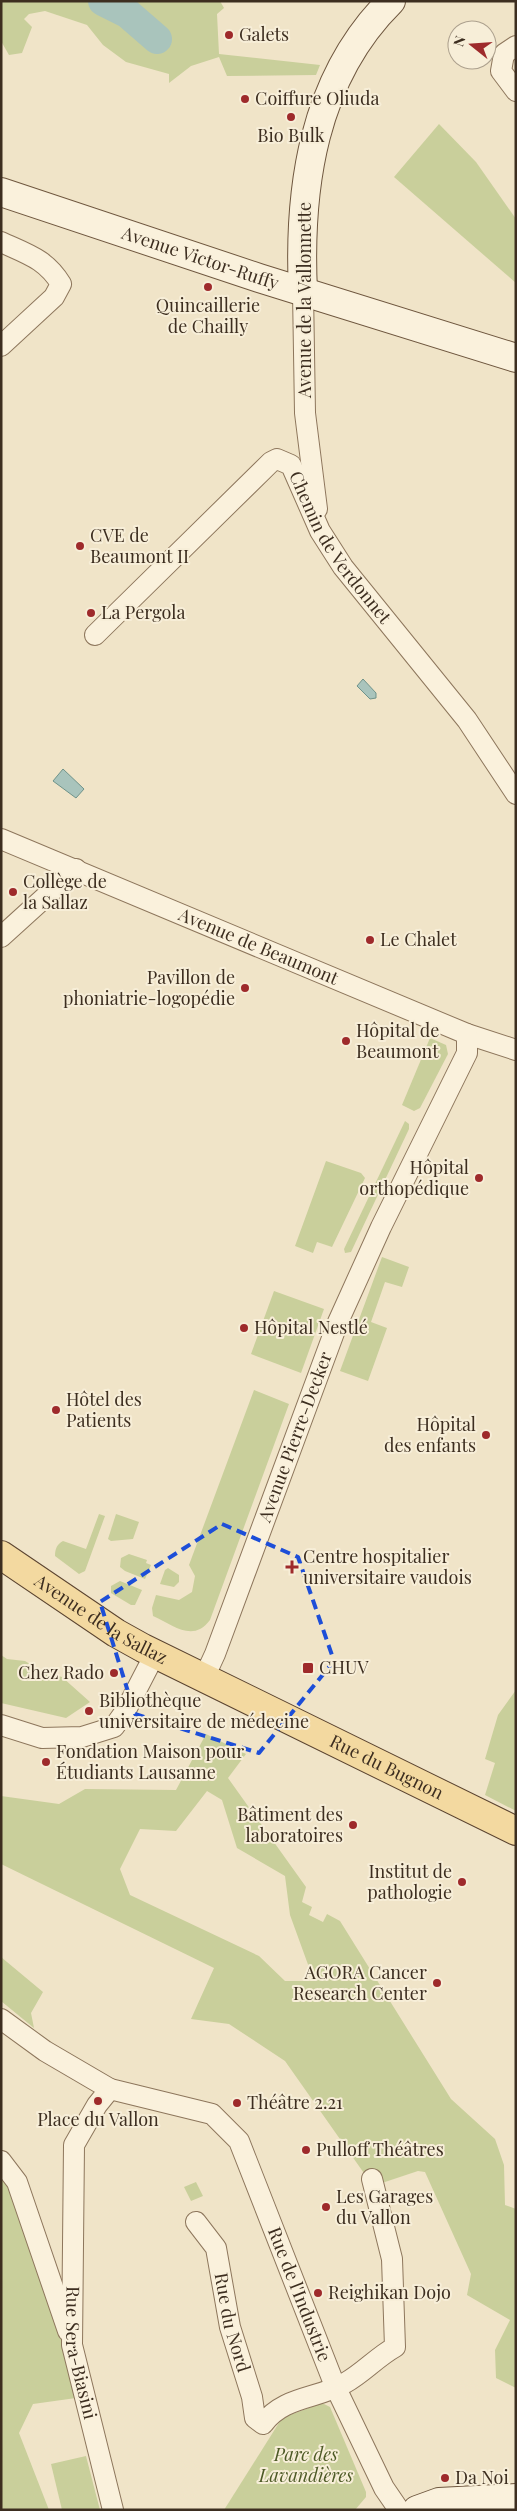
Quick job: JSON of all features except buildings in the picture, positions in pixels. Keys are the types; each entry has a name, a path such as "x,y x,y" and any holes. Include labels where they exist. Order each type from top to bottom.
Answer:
{"main road":[{"name":"Avenue de la Sallaz","path":"1,1555 116,1633 203,1680"},
{"name":"Rue du Bugnon","path":"203,1680 432,1788 516,1831"}],"street":[{"name":"Avenue de la Vallonnette","path":"320,531 304,413 304,202 309,161 321,114 334,81 360,37 391,1"},
{"path":"516,46 504,54 501,71 516,91"},
{"name":"Avenue Victor-Ruffy","path":"1,192 303,292 516,358"},
{"path":"1,242 34,257 52,268 61,284 54,297 1,346"},
{"name":"Chemin de Verdonnet","path":"95,634 258,475 277,459 291,465 320,531 343,567 467,720 516,794"},
{"name":"Avenue de Beaumont","path":"1,839 467,1034 516,1050"},
{"path":"1,937 76,869"},
{"name":"Avenue Pierre-Decker","path":"203,1680 222,1636 338,1322 381,1227 467,1053 467,1034"},
{"path":"1,1725 42,1738 82,1736 114,1727 126,1710 155,1654"},
{"path":"1,2018 32,2042 110,2089"},
{"name":"Rue de l'Industrie","path":"110,2089 212,2114 239,2141 335,2386 384,2488 399,2510"},
{"name":"Rue Sera-Biasini","path":"110,2089 97,2105 74,2145 72,2345 113,2510"},
{"path":"1,2161 17,2182 72,2345"},
{"path":"335,2386 344,2384 380,2355 395,2347 392,2259 372,2179"},
{"name":"Rue du Nord","path":"196,2222 216,2248 230,2327 252,2397 256,2418 263,2424 279,2408 335,2386"},
{"path":"417,2510 439,2502 516,2498"}],"highlighted area":[{"path":"222,1524 298,1557 334,1661 259,1753 135,1714 100,1602"}],"green space":[{"path":"1,1 220,1 224,8 217,14 219,54 320,65 316,75 227,76 219,57 191,66 169,83 169,74 126,62 103,45 87,25 45,11 29,14 24,19 32,27 22,53 9,55 1,41"},
{"path":"439,124 476,162 516,219 516,283 394,177"},
{"path":"430,1038 446,1045 448,1054 420,1108 414,1111 402,1105"},
{"path":"405,1121 409,1124 409,1129 351,1252 345,1253 344,1249"},
{"path":"326,1161 361,1173 365,1178 332,1247 317,1242 313,1253 295,1246"},
{"path":"382,1257 409,1267 402,1287 385,1282 371,1322 387,1328 368,1381 340,1371"},
{"path":"274,1291 324,1309 301,1373 251,1354"},
{"path":"254,1390 289,1404 210,1620 197,1630 183,1630 153,1616 152,1608 156,1595 179,1600 192,1592 195,1576 189,1565"},
{"path":"99,1514 105,1516 85,1571 79,1574 55,1556 56,1549 63,1541 86,1549"},
{"path":"116,1514 139,1522 133,1539 111,1541 108,1539"},
{"path":"129,1554 147,1560 146,1563 151,1565 145,1579 120,1567 121,1558"},
{"path":"168,1568 179,1575 179,1582 174,1587 160,1584 165,1570"},
{"path":"120,1581 142,1590 135,1605 131,1605 111,1593 111,1586"},
{"path":"1,1655 7,1659 25,1661 43,1672 62,1677 90,1702 66,1718 1,1703"},
{"path":"516,1690 516,1811 485,1795 495,1763 485,1759 498,1715"},
{"path":"206,1734 246,1754 228,1778 306,1887 302,1902 312,1907 309,1915 323,1922 327,1914 340,1921 451,2099 495,2139 504,2165 505,2205 516,2209 516,2388 496,2378 495,2350 510,2320 467,2295 471,2274 425,2172 418,2171 373,2186 285,2061 229,2024 191,2019 214,1968 1,1864 1,1796 59,1804 85,1789 176,1790","holes":["207,1791 222,1800 237,1848 285,1876 290,1915 314,1981 285,1981 259,1956 130,1895 120,1869 140,1829 176,1831"]},
{"path":"1,1957 43,1992 31,2013 34,2028 1,2001"},
{"path":"1,2177 14,2189 65,2339 76,2398 33,2404 19,2433 49,2510 1,2510"},
{"path":"196,2182 203,2196 191,2201 184,2187"},
{"name":"Parc des Lavandières","path":"322,2403 330,2407 366,2492 366,2497 355,2510 224,2510 282,2418"},
{"path":"86,2456 100,2510 62,2510 51,2464"}],"water":[{"path":"363,679 376,693 376,698 370,699 357,686"},
{"path":"63,769 84,789 76,798 53,781"}],"waterway":[{"path":"103,1 127,13 157,39"}],"place":[{"name":"Galets","path":"229,35"},
{"name":"Coiffure Oliuda","path":"245,99"},
{"name":"Bio Bulk","path":"291,117"},
{"name":"Quincaillerie de Chailly","path":"208,287"},
{"name":"CVE de Beaumont II","path":"80,546"},
{"name":"La Pergola","path":"91,613"},
{"name":"Collège de la Sallaz","path":"13,892"},
{"name":"Le Chalet","path":"370,940"},
{"name":"Pavillon de phoniatrie-logopédie","path":"245,988"},
{"name":"Hôpital de Beaumont","path":"346,1041"},
{"name":"Hôpital orthopédique","path":"479,1178"},
{"name":"Hôpital Nestlé","path":"244,1328"},
{"name":"Hôtel des Patients","path":"56,1410"},
{"name":"Hôpital des enfants","path":"486,1435"},
{"name":"Centre hospitalier universitaire vaudois","path":"292,1567"},
{"name":"CHUV","path":"308,1668"},
{"name":"Chez Rado","path":"114,1673"},
{"name":"Bibliothèque universitaire de médecine","path":"89,1711"},
{"name":"Fondation Maison pour Étudiants Lausanne","path":"46,1762"},
{"name":"Bâtiment des laboratoires","path":"353,1825"},
{"name":"Institut de pathologie","path":"462,1882"},
{"name":"AGORA Cancer Research Center","path":"437,1983"},
{"name":"Place du Vallon","path":"98,2101"},
{"name":"Théâtre 2.21","path":"237,2103"},
{"name":"Pulloff Théâtres","path":"306,2150"},
{"name":"Les Garages du Vallon","path":"326,2207"},
{"name":"Reighikan Dojo","path":"318,2293"},
{"name":"Da Noi","path":"445,2478"}]}
